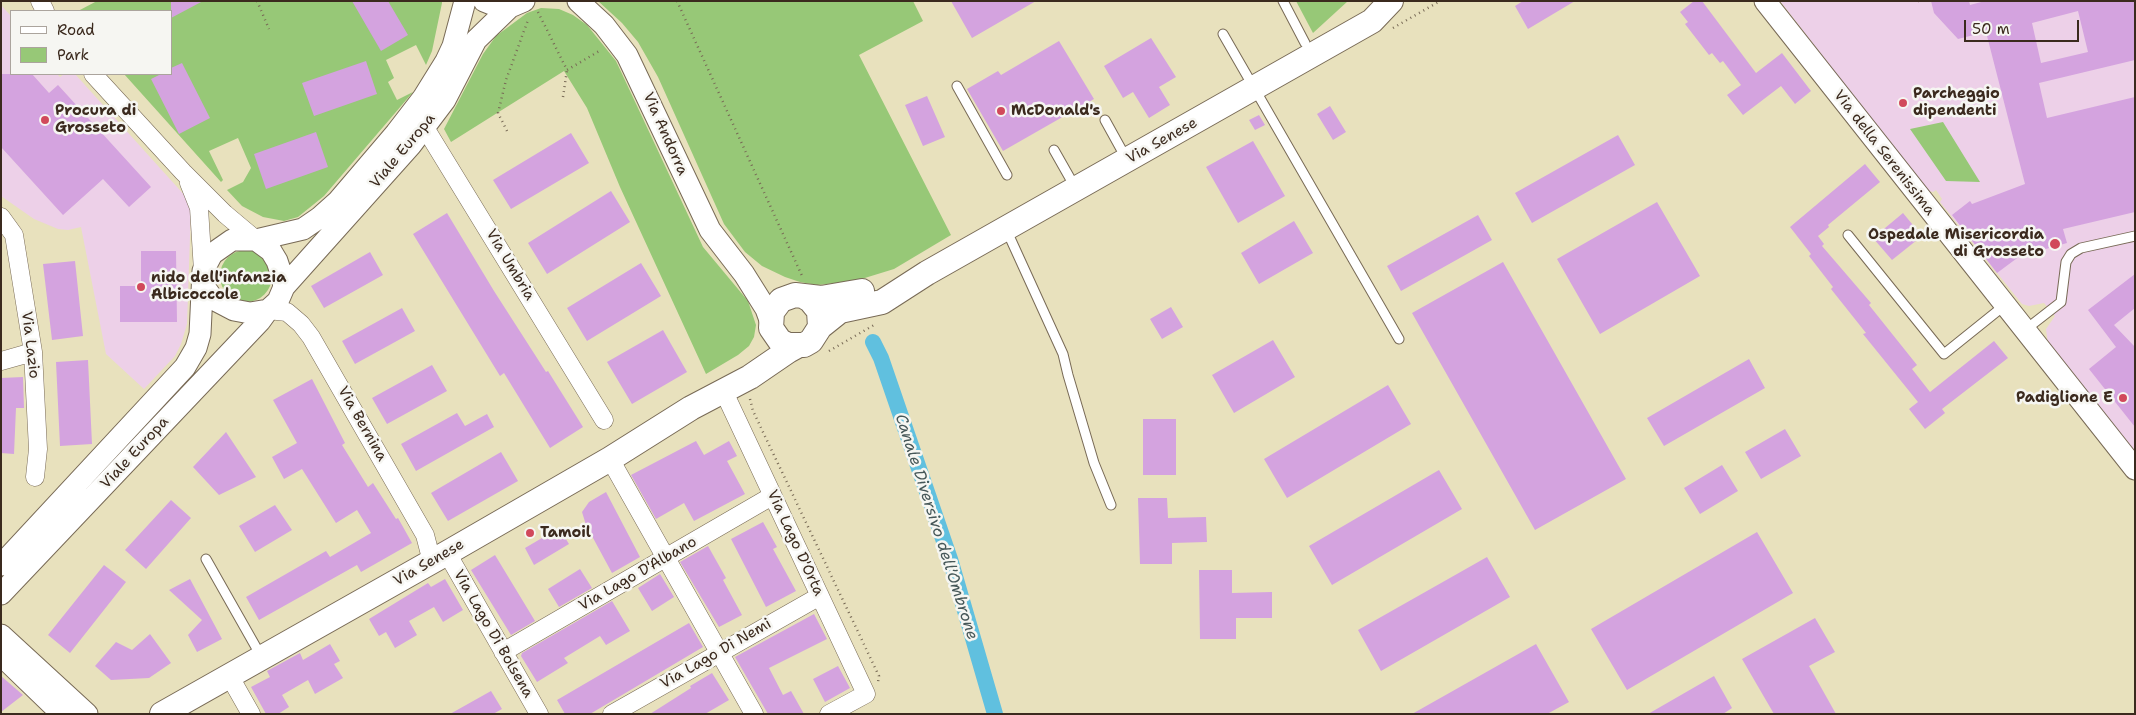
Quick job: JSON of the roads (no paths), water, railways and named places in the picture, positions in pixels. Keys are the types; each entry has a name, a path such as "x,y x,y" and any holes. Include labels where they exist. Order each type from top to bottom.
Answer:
{"main road":[{"name":"Via Senese","path":"691,408 724,392 788,351 811,341 820,327 840,311 882,302 927,273 1372,21 1392,1"},
{"name":"Via Senese","path":"162,713 230,677 439,558 610,459 691,408 756,357 768,341 770,324 776,305 788,296 800,290 821,298 846,294 927,273"},
{"path":"800,290 819,311 820,327"},
{"path":"770,324 780,341 788,345 800,346"}],"street":[{"path":"430,84 440,49 450,1"},
{"name":"Viale Europa","path":"1,565 68,509 253,328 278,301 284,287 337,229 419,119 430,84 446,61 453,46 465,1"},
{"path":"484,1 499,7 525,7"},
{"name":"Via Andorra","path":"578,1 604,26 627,54 710,230 744,274 766,309 770,324"},
{"name":"Via della Serenissima","path":"1765,1 2135,469"},
{"name":"Viale Europa","path":"1,594 185,367 196,348 200,334 204,276 212,254 232,240 256,240 303,229 319,218 419,119 445,100 467,54 476,40 525,7"},
{"path":"94,75 183,172 225,214 271,251 277,261 284,287"},
{"name":"Via Umbria","path":"419,119 604,420"},
{"path":"183,172 194,192 199,208 206,289 213,299 234,310 250,313 268,310"},
{"name":"Via Lazio","path":"1,217 14,235 33,352 38,430 35,477"},
{"name":"Via Andorra","path":"744,274 774,290 800,290"},
{"name":"Via Bernina","path":"268,310 287,312 301,324 311,338 439,558"},
{"path":"1,361 33,352"},
{"name":"Via Lago D'Orta","path":"724,392 866,694 829,714"},
{"path":"610,459 754,714"},
{"name":"Via Lago D'Albano","path":"503,652 772,496"},
{"name":"Via Lago Di Bolsena","path":"439,558 503,652 533,712"},
{"name":"Via Lago Di Nemi","path":"612,714 820,596"},
{"path":"1,635 87,714"},
{"path":"1,655 62,714"},
{"path":"230,677 251,714"}],"lane":[{"path":"1283,1 1306,43"},
{"path":"1223,34 1398,338"},
{"path":"957,86 1007,175"},
{"path":"1105,120 1128,160"},
{"path":"1054,150 1076,190"},
{"path":"1006,229 1063,354 1094,463 1111,506"},
{"path":"1848,235 1944,354 2005,305"},
{"path":"2025,331 2061,302 2066,262 2071,254 2080,248 2135,236"},
{"path":"206,559 262,659"}],"waterway":[{"name":"Canale Diversivo dell'Ombrone","path":"873,342 881,358 950,559 995,714"}],"place":[{"name":"Parcheggio dipendenti","path":"1903,103"},
{"name":"McDonald's","path":"1001,111"},
{"name":"Procura di Grosseto","path":"45,120"},
{"name":"Ospedale Misericordia di Grosseto","path":"2055,244"},
{"name":"nido dell'infanzia Albicoccole","path":"141,287"},
{"name":"Padiglione E","path":"2123,398"},
{"name":"Tamoil","path":"530,533"}]}
